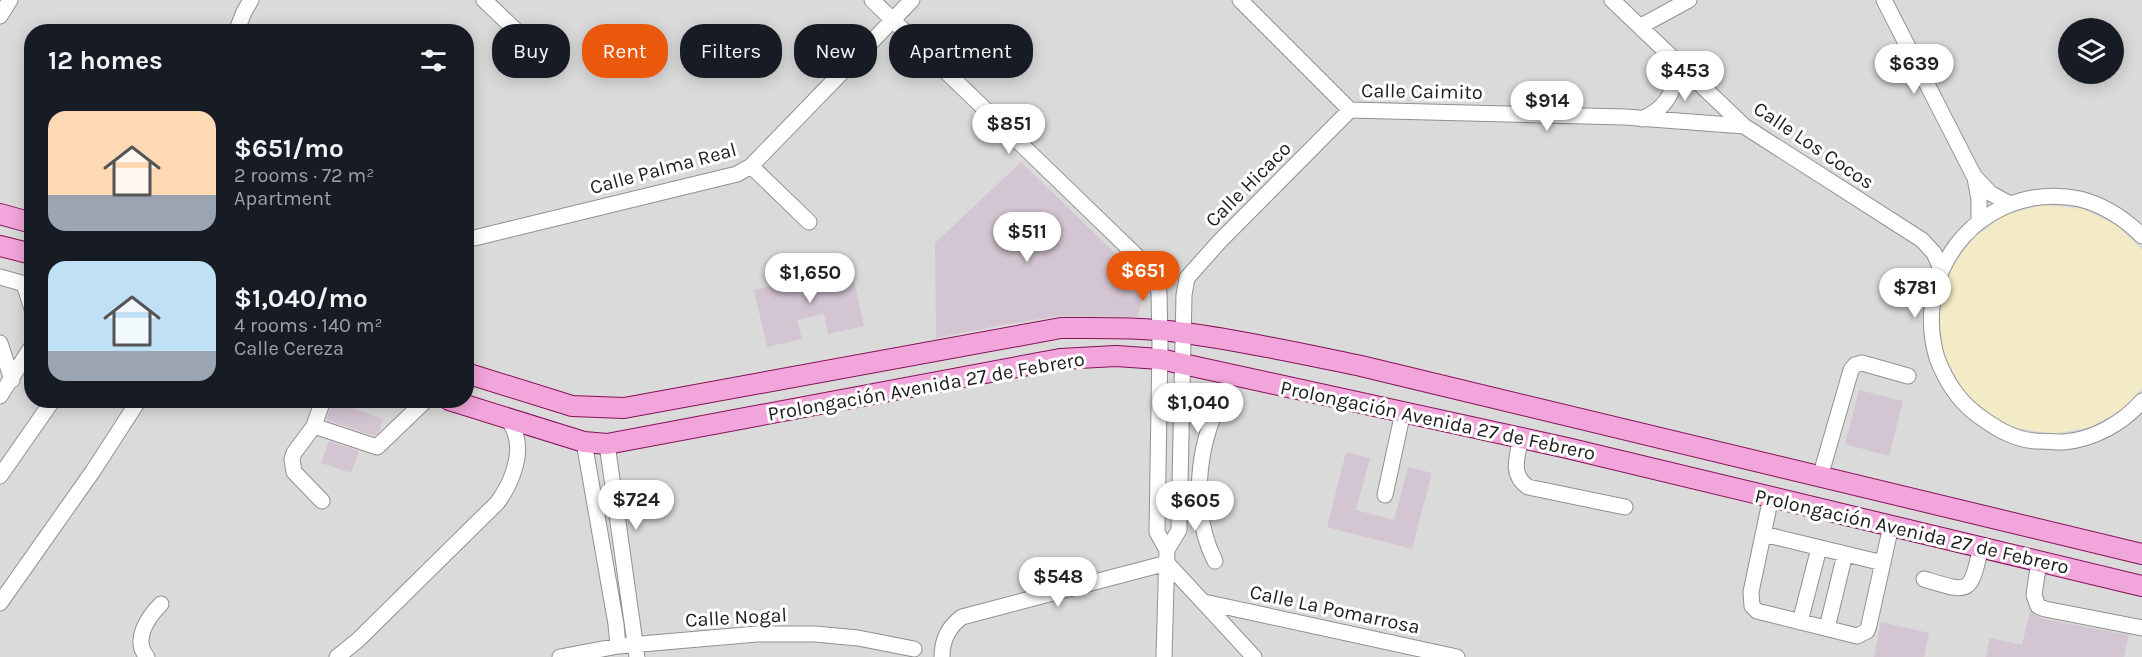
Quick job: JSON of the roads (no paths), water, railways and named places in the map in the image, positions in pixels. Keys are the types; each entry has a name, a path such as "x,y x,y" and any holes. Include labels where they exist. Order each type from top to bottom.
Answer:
{"main road":[{"path":"0,214 24,220"},
{"path":"0,246 24,252"},
{"name":"Prolongación Avenida 27 de Febrero","path":"474,375 572,406 624,408 1061,328 1117,327 1184,333 1275,348 1361,366 2142,554"},
{"name":"Prolongación Avenida 27 de Febrero","path":"474,408 584,442 607,444 1060,359 1116,356 1160,359 1521,438 2142,586"}],"street":[{"path":"0,16 10,0"},
{"path":"239,24 252,0"},
{"path":"484,0 509,24"},
{"path":"872,0 1148,266 1155,277 1159,293 1160,331 1157,532 1167,556 1204,602 1254,657"},
{"name":"Calle Palma Real","path":"474,238 737,174 751,166 912,0"},
{"path":"1240,0 1350,111"},
{"name":"Calle Los Cocos","path":"1612,0 1744,126 1922,240 1934,253 1941,269"},
{"path":"1641,26 1689,0"},
{"path":"1884,0 1974,176 1979,199 1978,221"},
{"path":"1642,119 1661,108 1673,90 1675,68 1672,57"},
{"name":"Calle Caimito","path":"1350,111 1642,119 1744,126"},
{"name":"Calle Hicaco","path":"1167,556 1179,530 1184,295 1187,278 1350,111"},
{"path":"751,166 809,222"},
{"path":"1974,176 1990,193 2010,204"},
{"path":"2142,236 2113,213 2080,200 2045,197 2010,204 1978,221 1958,241 1941,269 1931,304 1932,340 1943,375 1965,405 1994,428 2028,440 2064,442 2100,433 2131,414 2142,402"},
{"name":"Calle Los Cocos","path":"1922,240 1940,244 1958,241"},
{"path":"0,277 24,284"},
{"path":"1159,293 1184,295"},
{"path":"0,343 12,380"},
{"path":"0,396 24,360"},
{"path":"1820,477 1851,370 1855,365 1862,363 1908,376"},
{"path":"0,476 47,408"},
{"path":"0,603 135,408"},
{"path":"320,408 314,426 294,453 292,465 294,472 322,501"},
{"path":"314,426 377,447 418,408"},
{"path":"1215,561 1208,548 1203,526 1198,481 1207,434 1216,410"},
{"path":"1385,495 1403,412"},
{"path":"337,657 358,640 506,491 515,466 517,451 517,436 508,418"},
{"path":"1521,438 1515,466 1521,482 1528,487 1626,507"},
{"path":"584,442 618,646"},
{"path":"607,444 636,651"},
{"path":"1180,480 1198,481"},
{"path":"1771,497 1751,592 1752,606 1757,611 1857,636 1867,631 1891,526"},
{"path":"1763,534 1883,563"},
{"path":"1924,579 1958,590 1966,587 1973,579 1981,547"},
{"path":"1800,622 1819,548"},
{"path":"1827,628 1845,554"},
{"path":"942,655 947,632 962,617 1167,556"},
{"path":"1164,657 1167,556"},
{"path":"2039,561 2034,595 2038,606 2142,628"},
{"name":"Calle La Pomarrosa","path":"1204,602 1457,657"},
{"path":"147,657 141,650 140,638 149,616 161,604"},
{"name":"Calle Nogal","path":"560,657 618,646 636,651 757,634 815,634 858,638 914,649"}]}
